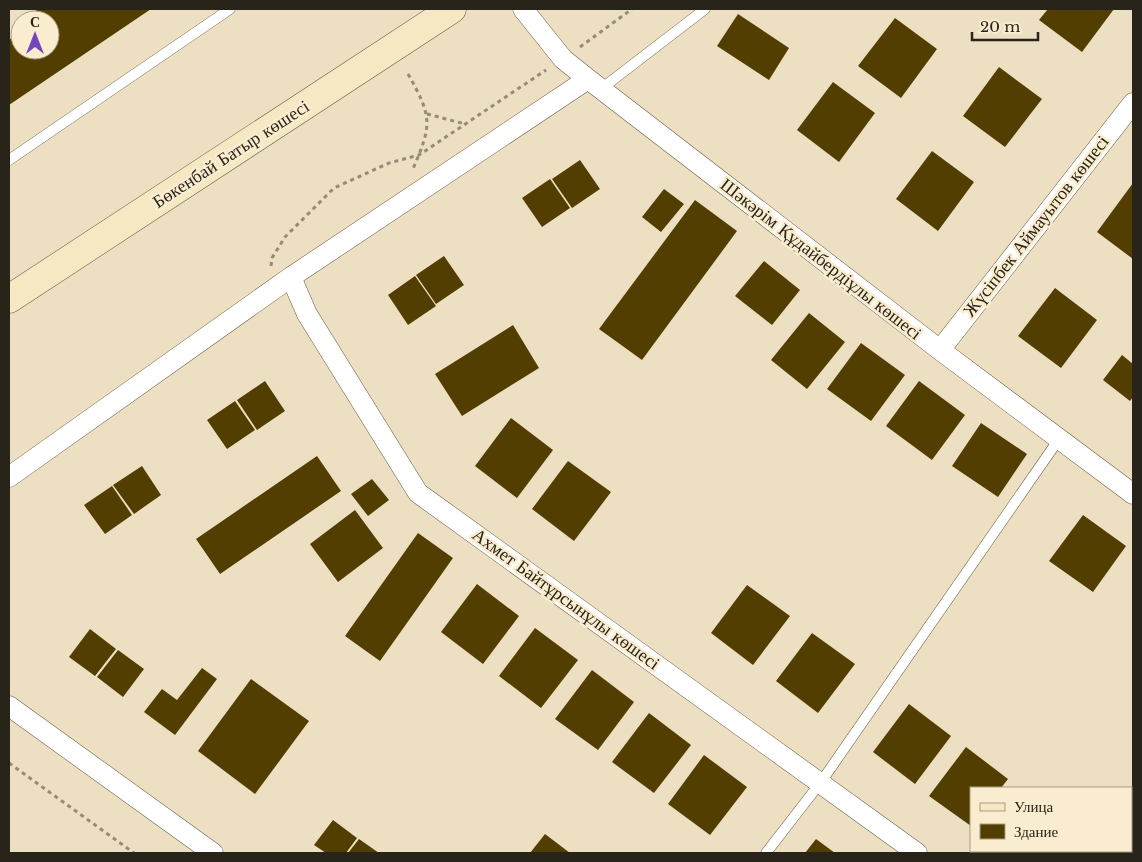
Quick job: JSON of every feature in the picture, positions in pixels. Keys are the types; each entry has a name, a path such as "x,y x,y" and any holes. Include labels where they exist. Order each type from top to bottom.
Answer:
{"main road":[{"name":"Бөкенбай Батыр көшесі","path":"9,299 452,9"}],"street":[{"name":"Шәкәрім Құдайбердіұлы көшесі","path":"523,9 563,59 940,350 1133,494"},
{"path":"9,477 291,277 399,205 595,84"},
{"name":"Жүсіпбек Аймауытов көшесі","path":"940,350 1133,103"},
{"name":"Ахмет Байтұрсынұлы көшесі","path":"291,277 307,314 418,493 917,853"},
{"path":"9,706 213,853"}],"lane":[{"path":"9,160 230,9"},
{"path":"595,84 705,9"},
{"path":"766,853 821,782 1059,439"}],"path":[{"path":"269,293 272,258 285,237 334,188 389,163 418,155 563,59 632,9"},
{"path":"399,205 428,126 423,100 408,74"},
{"path":"427,114 465,124"},
{"path":"9,763 134,853"}],"building":[{"path":"151,9 9,105 9,40 10,60 60,60 60,10 36,10"},
{"path":"1048,9 1114,9 1082,52 1039,20"},
{"path":"738,14 789,48 769,80 717,46"},
{"path":"895,18 937,49 901,98 858,66"},
{"path":"999,67 1042,99 1005,147 963,116"},
{"path":"833,82 875,113 839,162 797,130"},
{"path":"932,151 974,182 938,231 896,199"},
{"path":"580,160 600,189 572,208 552,179"},
{"path":"550,179 570,208 542,227 522,198"},
{"path":"1133,183 1133,259 1097,232"},
{"path":"664,189 684,204 661,232 642,217"},
{"path":"695,200 737,231 642,360 599,329"},
{"path":"444,256 464,285 436,304 416,275"},
{"path":"764,261 800,290 772,325 735,296"},
{"path":"415,276 436,306 408,325 388,295"},
{"path":"1055,288 1097,320 1061,368 1018,336"},
{"path":"809,313 845,342 807,389 771,360"},
{"path":"513,325 539,368 462,416 435,374"},
{"path":"861,343 905,375 871,421 827,389"},
{"path":"1122,355 1133,364 1133,397 1130,401 1103,380"},
{"path":"265,381 285,411 257,430 237,400"},
{"path":"919,381 965,415 932,460 886,426"},
{"path":"235,401 255,430 227,449 207,420"},
{"path":"511,418 553,450 517,498 475,466"},
{"path":"981,423 1027,454 998,497 952,466"},
{"path":"317,456 341,491 220,574 196,539"},
{"path":"568,461 611,492 574,541 532,509"},
{"path":"142,466 161,495 134,514 113,485"},
{"path":"372,479 389,500 368,516 351,494"},
{"path":"112,486 132,515 105,534 84,505"},
{"path":"355,510 383,548 338,582 310,544"},
{"path":"1083,515 1126,546 1093,592 1049,561"},
{"path":"418,533 453,558 380,661 345,636"},
{"path":"477,584 519,616 483,664 441,632"},
{"path":"747,585 790,616 753,665 711,633"},
{"path":"535,628 578,660 541,708 499,676"},
{"path":"90,629 116,649 95,676 69,657"},
{"path":"812,633 855,664 818,713 776,681"},
{"path":"118,650 144,669 123,697 97,677"},
{"path":"202,668 217,679 175,735 144,712 162,689 177,700"},
{"path":"592,670 634,702 598,750 555,719"},
{"path":"251,679 309,721 255,794 198,751"},
{"path":"909,704 951,736 915,784 873,752"},
{"path":"649,713 691,745 654,793 612,762"},
{"path":"966,747 1008,779 1002,787 970,787 970,825 929,796"},
{"path":"704,755 747,787 710,835 668,804"},
{"path":"333,820 357,838 346,853 326,853 314,845"},
{"path":"545,834 570,853 530,853"},
{"path":"359,839 379,853 348,853"},
{"path":"816,839 835,853 805,853"},
{"path":"1004,852 1041,852 1040,853"},
{"path":"1106,852 1108,853 1066,853"}]}
